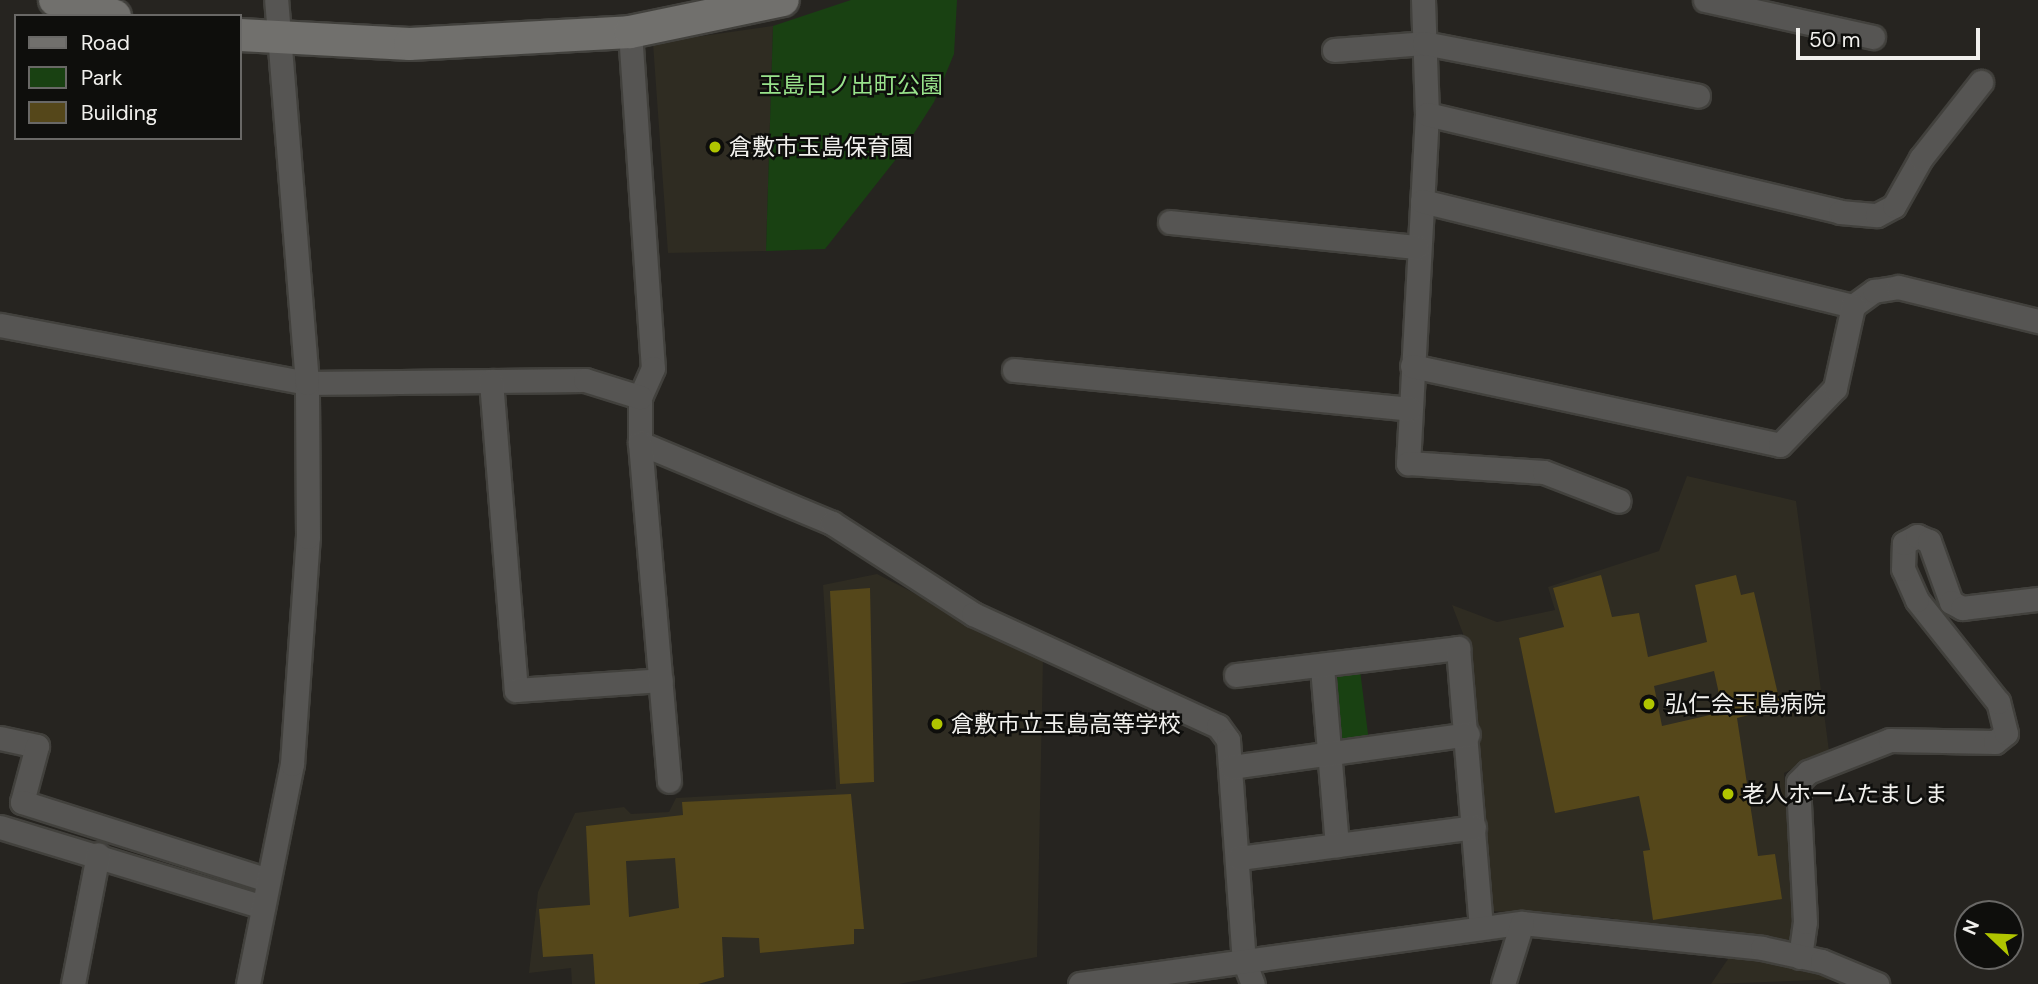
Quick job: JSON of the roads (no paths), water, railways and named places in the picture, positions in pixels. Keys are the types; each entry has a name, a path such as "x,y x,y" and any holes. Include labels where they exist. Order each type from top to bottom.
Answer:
{"street":[{"path":"55,0 108,14"},
{"path":"248,984 303,666 307,383 276,0"},
{"path":"242,36 410,44 630,32 783,0"},
{"path":"1423,0 1427,114 1408,463 1544,472 1619,501"},
{"path":"1705,0 1873,37"},
{"path":"630,32 653,368 640,397 640,443 669,781"},
{"path":"1334,50 1424,43 1698,96"},
{"path":"1427,114 1840,212 1877,215 1894,206 1921,158 1981,82"},
{"path":"1422,201 1853,306"},
{"path":"1170,222 1418,247"},
{"path":"1412,366 1780,445 1835,388 1853,306 1874,291 1898,287 2038,321"},
{"path":"0,325 307,383 585,380 640,397"},
{"path":"1014,370 1409,409"},
{"path":"491,381 516,690 661,680"},
{"path":"640,443 832,523 973,614 1208,719 1228,740 1240,858 1244,961 1253,984"},
{"path":"1800,957 1805,922 1798,782 1808,772 1890,740 1986,742 2006,733 1998,702 1917,600 1903,569 1904,543 1917,536 1929,541 1951,602 1962,608 2038,599"},
{"path":"1236,675 1458,649 1468,734 1481,926"},
{"path":"1322,667 1337,845"},
{"path":"1231,767 1468,734"},
{"path":"0,738 37,746 22,802 7,829 98,854 262,907"},
{"path":"22,802 268,880"},
{"path":"1240,858 1474,827"},
{"path":"73,984 98,854"},
{"path":"1503,984 1522,923"},
{"path":"1080,984 1160,979 1244,961 1481,926 1522,923 1800,957 1877,984"}],"place":[{"name":"倉敷市玉島保育園","path":"715,147"},
{"name":"弘仁会玉島病院","path":"1649,704"},
{"name":"倉敷市立玉島高等学校","path":"937,724"},
{"name":"老人ホームたましま","path":"1728,794"}],"park label":[{"name":"玉島日ノ出町公園","path":"851,85"}]}
